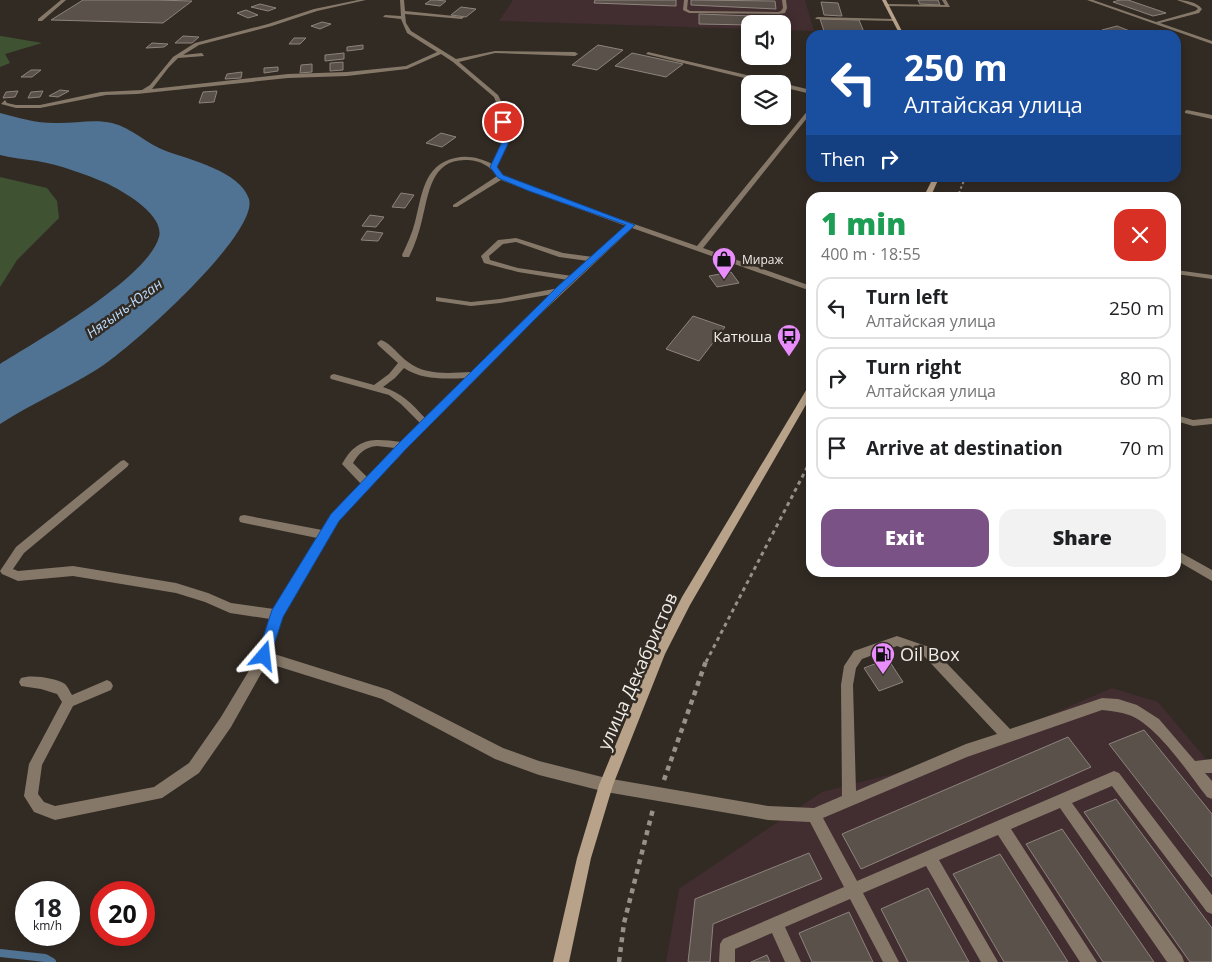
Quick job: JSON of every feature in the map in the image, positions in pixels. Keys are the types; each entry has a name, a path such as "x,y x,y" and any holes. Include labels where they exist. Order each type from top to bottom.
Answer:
{"main road":[{"path":"885,2 899,30"},
{"name":"улица Декабристов","path":"561,962 584,858 606,785 660,652 686,601 806,406"}],"street":[{"path":"40,20 64,0"},
{"path":"146,91 157,81 164,69 186,50 207,41 270,25 316,10 359,0"},
{"path":"402,0 403,15 409,32 456,61 496,96 501,107 505,136 504,144 494,167"},
{"path":"686,0 686,10 689,12 778,13 783,12 785,8 784,0"},
{"path":"903,0 906,5"},
{"path":"885,2 906,5 948,6 944,0"},
{"path":"1089,0 1176,30"},
{"path":"1097,3 1109,0"},
{"path":"1156,23 1197,12 1200,9 1179,0"},
{"path":"385,16 462,18"},
{"path":"817,18 894,20"},
{"path":"1181,32 1212,43"},
{"path":"5,102 4,104 10,106 68,103 101,94 288,76 347,74 407,67 442,52"},
{"path":"456,61 495,52 575,54"},
{"path":"648,54 741,75"},
{"path":"179,57 202,55"},
{"path":"791,87 806,91"},
{"path":"1187,112 1212,117"},
{"path":"699,249 806,116"},
{"path":"406,255 418,223 429,182 437,166 442,162 453,159 468,158 482,160 494,167 501,177 532,190 806,286"},
{"path":"455,206 501,177"},
{"path":"107,686 69,702 36,764 31,796 39,807 55,813 157,793 194,768 226,722 264,656 277,615 335,517 402,446 560,289 631,225"},
{"path":"572,278 549,273 502,268 487,261 485,256 501,242 516,240 562,255 593,260"},
{"path":"1181,273 1212,277"},
{"path":"439,299 471,304 500,301 560,289"},
{"path":"381,343 395,353 403,364 419,373 440,376 475,375"},
{"path":"374,389 392,376 403,364"},
{"path":"334,377 392,393 426,424"},
{"path":"1181,419 1193,423 1212,421"},
{"path":"367,484 346,464 357,449 372,441 402,446"},
{"path":"124,464 20,550 6,571 18,576 73,571 176,588 208,598 230,608 277,615"},
{"path":"244,519 325,536"},
{"path":"1181,557 1212,576"},
{"path":"849,800 847,685 850,666 858,655 897,641 928,652 1009,736"},
{"path":"264,656 384,694 500,754 539,768 606,785 768,813 814,815 966,751 1102,704 1119,704 1136,710 1152,720 1212,792"},
{"path":"25,682 41,683 61,689 69,702"},
{"path":"1192,768 1212,766"},
{"path":"727,962 728,944 1114,778 1212,907"},
{"path":"1062,800 1176,962"},
{"path":"814,815 891,962"},
{"path":"1001,827 1089,962"},
{"path":"929,857 990,962"},
{"path":"776,923 793,962"}],"path":[{"path":"619,962 624,923 650,818 708,656 806,470"}],"shaded area":[{"path":"513,0 805,0 814,30 791,30 791,15 741,15 741,29 499,21"},
{"path":"1112,688 1158,702 1212,766 1212,962 666,962 679,889 822,792 943,761"}],"green space":[{"path":"0,36 42,43 5,54 10,63 0,67"},
{"path":"0,177 47,188 57,201 59,218 17,260 0,287"}],"water":[{"name":"Нягынь-Юган","path":"0,113 44,123 99,121 119,125 159,148 225,174 244,189 249,199 247,216 234,238 213,264 161,317 112,359 96,370 0,424 0,364 64,325 114,289 135,271 151,253 159,237 159,229 156,220 141,205 106,183 55,165 0,155"}],"building":[{"path":"83,0 192,1 163,23 51,20"},
{"path":"431,0 446,1 440,6 425,4"},
{"path":"595,0 676,0 676,6 594,3"},
{"path":"691,0 775,1 776,9 691,5"},
{"path":"918,0 938,0 940,5 920,4"},
{"path":"1128,0 1166,13 1153,16 1113,2"},
{"path":"821,2 838,3 842,16 824,15"},
{"path":"260,4 276,8 268,11 251,7"},
{"path":"461,7 476,9 466,17 451,15"},
{"path":"246,10 258,15 248,18 237,13"},
{"path":"699,14 741,16 741,25 699,24"},
{"path":"820,19 859,20 863,30 824,30"},
{"path":"322,22 331,24 320,29 311,26"},
{"path":"1117,26 1127,30 1102,30"},
{"path":"183,36 199,37 192,43 175,43"},
{"path":"294,38 306,38 300,44 289,44"},
{"path":"152,43 168,44 164,47 146,48"},
{"path":"363,45 363,49 347,51 347,47"},
{"path":"598,45 623,50 597,70 572,65"},
{"path":"344,53 344,59 325,61 325,55"},
{"path":"632,53 683,64 666,77 615,66"},
{"path":"343,62 343,70 330,71 330,63"},
{"path":"312,64 312,72 300,73 301,65"},
{"path":"278,67 278,71 264,73 264,68"},
{"path":"31,70 41,70 32,77 21,77"},
{"path":"242,72 241,78 225,79 227,74"},
{"path":"60,90 69,91 58,97 49,96"},
{"path":"18,91 15,97 3,98 6,92"},
{"path":"43,91 40,97 28,98 31,92"},
{"path":"217,91 214,102 199,103 203,92"},
{"path":"441,133 456,137 442,147 426,143"},
{"path":"401,193 414,195 405,208 392,207"},
{"path":"370,215 384,217 376,227 362,226"},
{"path":"367,231 383,233 378,241 361,240"},
{"name":"Мираж","path":"731,272 739,283 717,287 709,276"},
{"path":"693,316 725,327 699,361 666,349"},
{"name":"Oil Box","path":"888,659 903,682 879,691 864,668"},
{"path":"1144,730 1212,814 1212,877 1109,744"},
{"path":"1068,737 1091,767 861,869 842,834"},
{"path":"1116,799 1212,928 1212,962 1190,962 1084,812"},
{"path":"1062,829 1154,962 1103,962 1026,844"},
{"path":"809,853 822,879 713,924 710,962 688,962 695,899"},
{"path":"1000,854 1068,962 1004,962 953,874"},
{"path":"928,888 969,962 908,962 881,909"},
{"path":"849,912 873,962 812,962 799,933"},
{"path":"767,955 770,962 751,962"}],"waterway":[{"path":"0,953 45,958 52,962"}],"place":[{"name":"Мираж","path":"724,280"},
{"name":"Катюша","path":"789,357"},
{"name":"Oil Box","path":"883,675"}],"route":[{"path":"264,656 277,615 335,517 402,446 560,289 631,225 501,177 494,167 504,144 503,122"}]}
